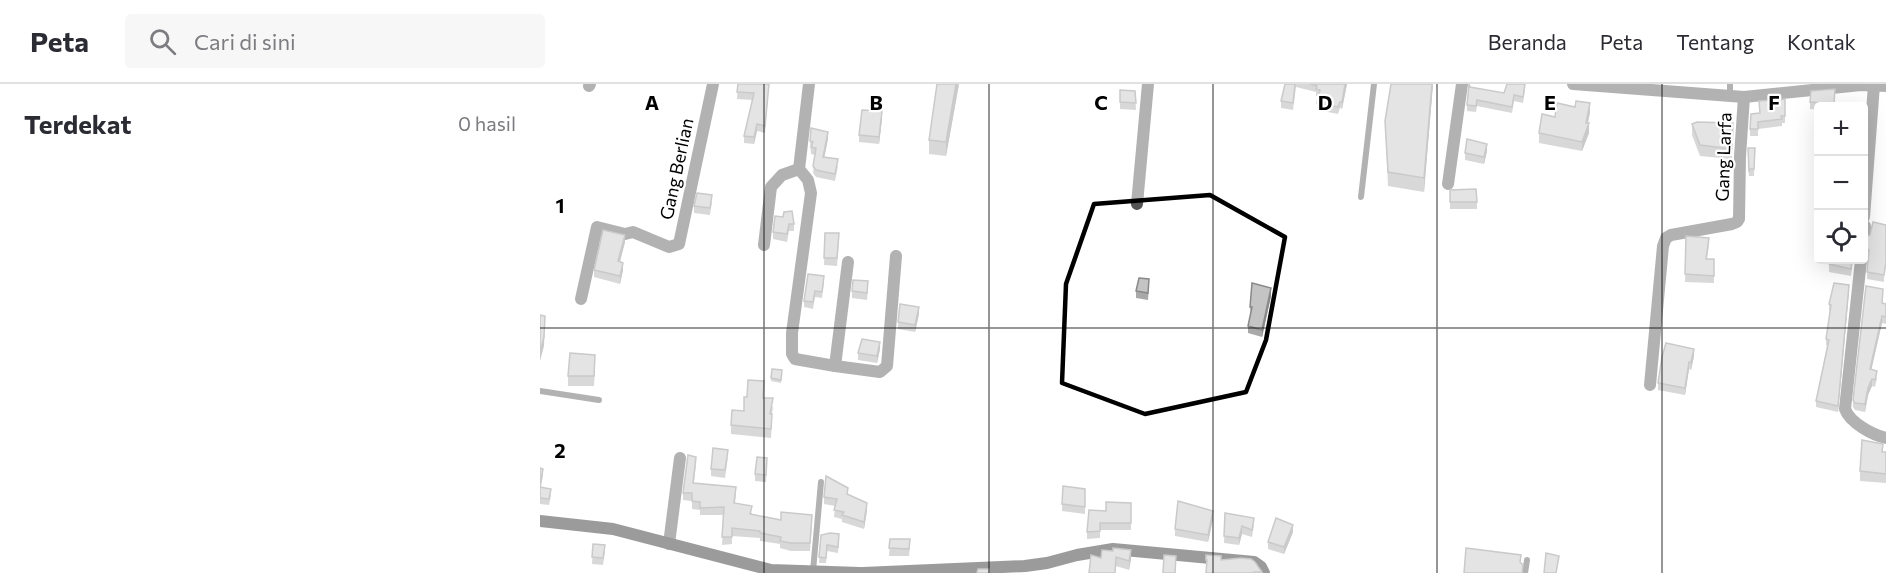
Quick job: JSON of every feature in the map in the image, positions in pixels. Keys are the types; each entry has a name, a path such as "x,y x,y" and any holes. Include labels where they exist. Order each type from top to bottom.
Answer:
{"street":[{"name":"Gang Berlian","path":"581,299 597,226 625,234 633,232 669,247 679,244 713,84"},
{"path":"809,84 799,169 808,180 811,193 792,333 792,354 795,359 880,372 887,366 896,256"},
{"path":"1137,204 1148,84"},
{"path":"1448,184 1462,84"},
{"path":"1573,84 1730,90 1744,97 1880,86 1866,210"},
{"name":"Gang Larfa","path":"1650,384 1663,246 1666,238 1671,235 1732,224 1739,219 1744,97"},
{"path":"764,245 771,187 782,175 799,169"},
{"path":"835,366 848,262"},
{"path":"1861,264 1845,409 1847,414 1870,432 1886,438"},
{"path":"669,544 680,458"},
{"path":"540,520 613,529 771,570 861,573 1013,570 1107,549 1130,549 1254,562 1261,567 1264,573"}],"lane":[{"path":"1361,197 1374,84"},
{"path":"540,391 599,400"},
{"path":"813,572 821,482"},
{"path":"1525,573 1527,560"}],"highlighted area":[{"path":"1210,195 1285,237 1266,340 1246,392 1145,414 1062,383 1066,284 1094,204"}],"building":[{"path":"738,84 769,84 765,126 757,124 754,137 744,136 754,93 737,92"},
{"path":"937,84 956,84 946,142 929,140"},
{"path":"1285,84 1295,84 1293,103 1281,101"},
{"path":"1310,84 1345,84 1342,102 1338,107 1317,103 1320,90 1316,89 1317,86"},
{"path":"1391,84 1432,84 1424,178 1388,172 1385,121"},
{"path":"1469,84 1470,87 1504,93 1507,84 1525,84 1523,97 1514,95 1512,107 1477,100 1476,106 1467,105"},
{"path":"1835,89 1834,102 1810,102 1811,91"},
{"path":"1120,90 1135,91 1136,103 1120,102"},
{"path":"1785,99 1785,116 1781,116 1782,119 1758,122 1758,129 1750,129 1751,114 1760,113 1759,101"},
{"path":"1576,101 1590,103 1586,123 1589,123 1582,142 1539,133 1542,114 1555,117 1557,103 1575,107"},
{"path":"862,110 882,111 879,137 859,135"},
{"path":"1697,122 1733,123 1732,149 1700,145 1692,124"},
{"path":"811,128 828,132 823,157 838,159 835,174 816,170 813,166 816,148 811,147 813,142 810,141"},
{"path":"1467,139 1487,144 1484,157 1465,153"},
{"path":"1748,148 1755,148 1754,169 1749,169 1749,172"},
{"path":"1476,189 1477,202 1450,202 1450,190"},
{"path":"697,193 712,195 710,208 694,206"},
{"path":"792,211 794,224 789,224 787,234 773,232 775,216 783,217 784,212"},
{"path":"1873,222 1886,225 1884,275 1867,272 1868,236"},
{"path":"603,230 625,235 618,261 623,263 620,276 594,270"},
{"path":"825,233 839,233 837,258 824,258"},
{"path":"1686,236 1709,238 1706,259 1714,259 1714,276 1685,274"},
{"path":"1829,264 1852,264 1851,269"},
{"path":"808,274 824,276 822,292 815,291 813,302 804,301"},
{"path":"1139,278 1149,279 1148,293 1136,291"},
{"path":"853,280 868,281 867,293 852,291"},
{"path":"1252,283 1271,288 1262,330 1248,326 1252,307 1250,307"},
{"path":"1834,283 1849,285 1838,406 1816,401 1829,340 1826,339 1831,305 1829,304"},
{"path":"1866,286 1883,289 1882,303 1886,304 1886,317 1882,316 1870,369 1877,371 1875,380 1872,379 1868,388 1865,404 1855,403 1853,400"},
{"path":"900,304 919,307 915,325 898,322"},
{"path":"540,315 545,316 544,337 540,352"},
{"path":"862,339 880,342 877,356 858,353"},
{"path":"1666,343 1694,349 1691,362 1689,362 1685,388 1658,383"},
{"path":"570,353 595,355 594,376 568,376"},
{"path":"772,369 782,370 781,380 771,378"},
{"path":"748,380 764,381 763,398 773,398 770,414 772,414 771,429 731,425 732,410 744,411"},
{"path":"1862,440 1883,444 1882,452 1886,452 1886,474 1860,471"},
{"path":"713,448 728,450 725,470 711,469"},
{"path":"688,455 696,457 693,483 736,487 734,503 752,506 750,514 781,520 781,512 812,515 810,543 780,541 781,537 760,533 760,531 732,528 732,537 722,537 724,507 700,508 700,502 692,501 692,493 683,493"},
{"path":"757,457 767,458 766,475 755,474"},
{"path":"540,468 543,469 540,486"},
{"path":"826,476 848,488 847,494 867,503 864,522 842,515 844,512 834,510 837,499 824,497"},
{"path":"1063,486 1085,489 1085,507 1062,504"},
{"path":"540,487 551,489 549,499 540,498"},
{"path":"1178,501 1213,511 1208,535 1175,529"},
{"path":"1106,502 1131,503 1131,523 1100,523 1100,531 1087,532 1089,510 1106,511"},
{"path":"1225,513 1254,518 1252,530 1242,526 1239,538 1224,536"},
{"path":"1276,518 1293,525 1284,547 1268,542"},
{"path":"839,534 838,547 827,545 826,558 819,557 821,535"},
{"path":"890,539 910,539 909,549 889,548"},
{"path":"593,544 605,545 603,558 592,557"},
{"path":"1113,548 1131,550 1129,561 1116,557 1115,573 1089,573 1091,555 1101,558 1102,550 1113,551"},
{"path":"1466,548 1521,555 1522,573 1464,573"},
{"path":"1546,553 1559,556 1556,573 1544,573"},
{"path":"1164,555 1176,556 1175,573 1163,573"},
{"path":"1206,555 1221,556 1221,560 1251,559 1262,572 1206,573"},
{"path":"978,569 989,569 989,573 977,573"}]}
